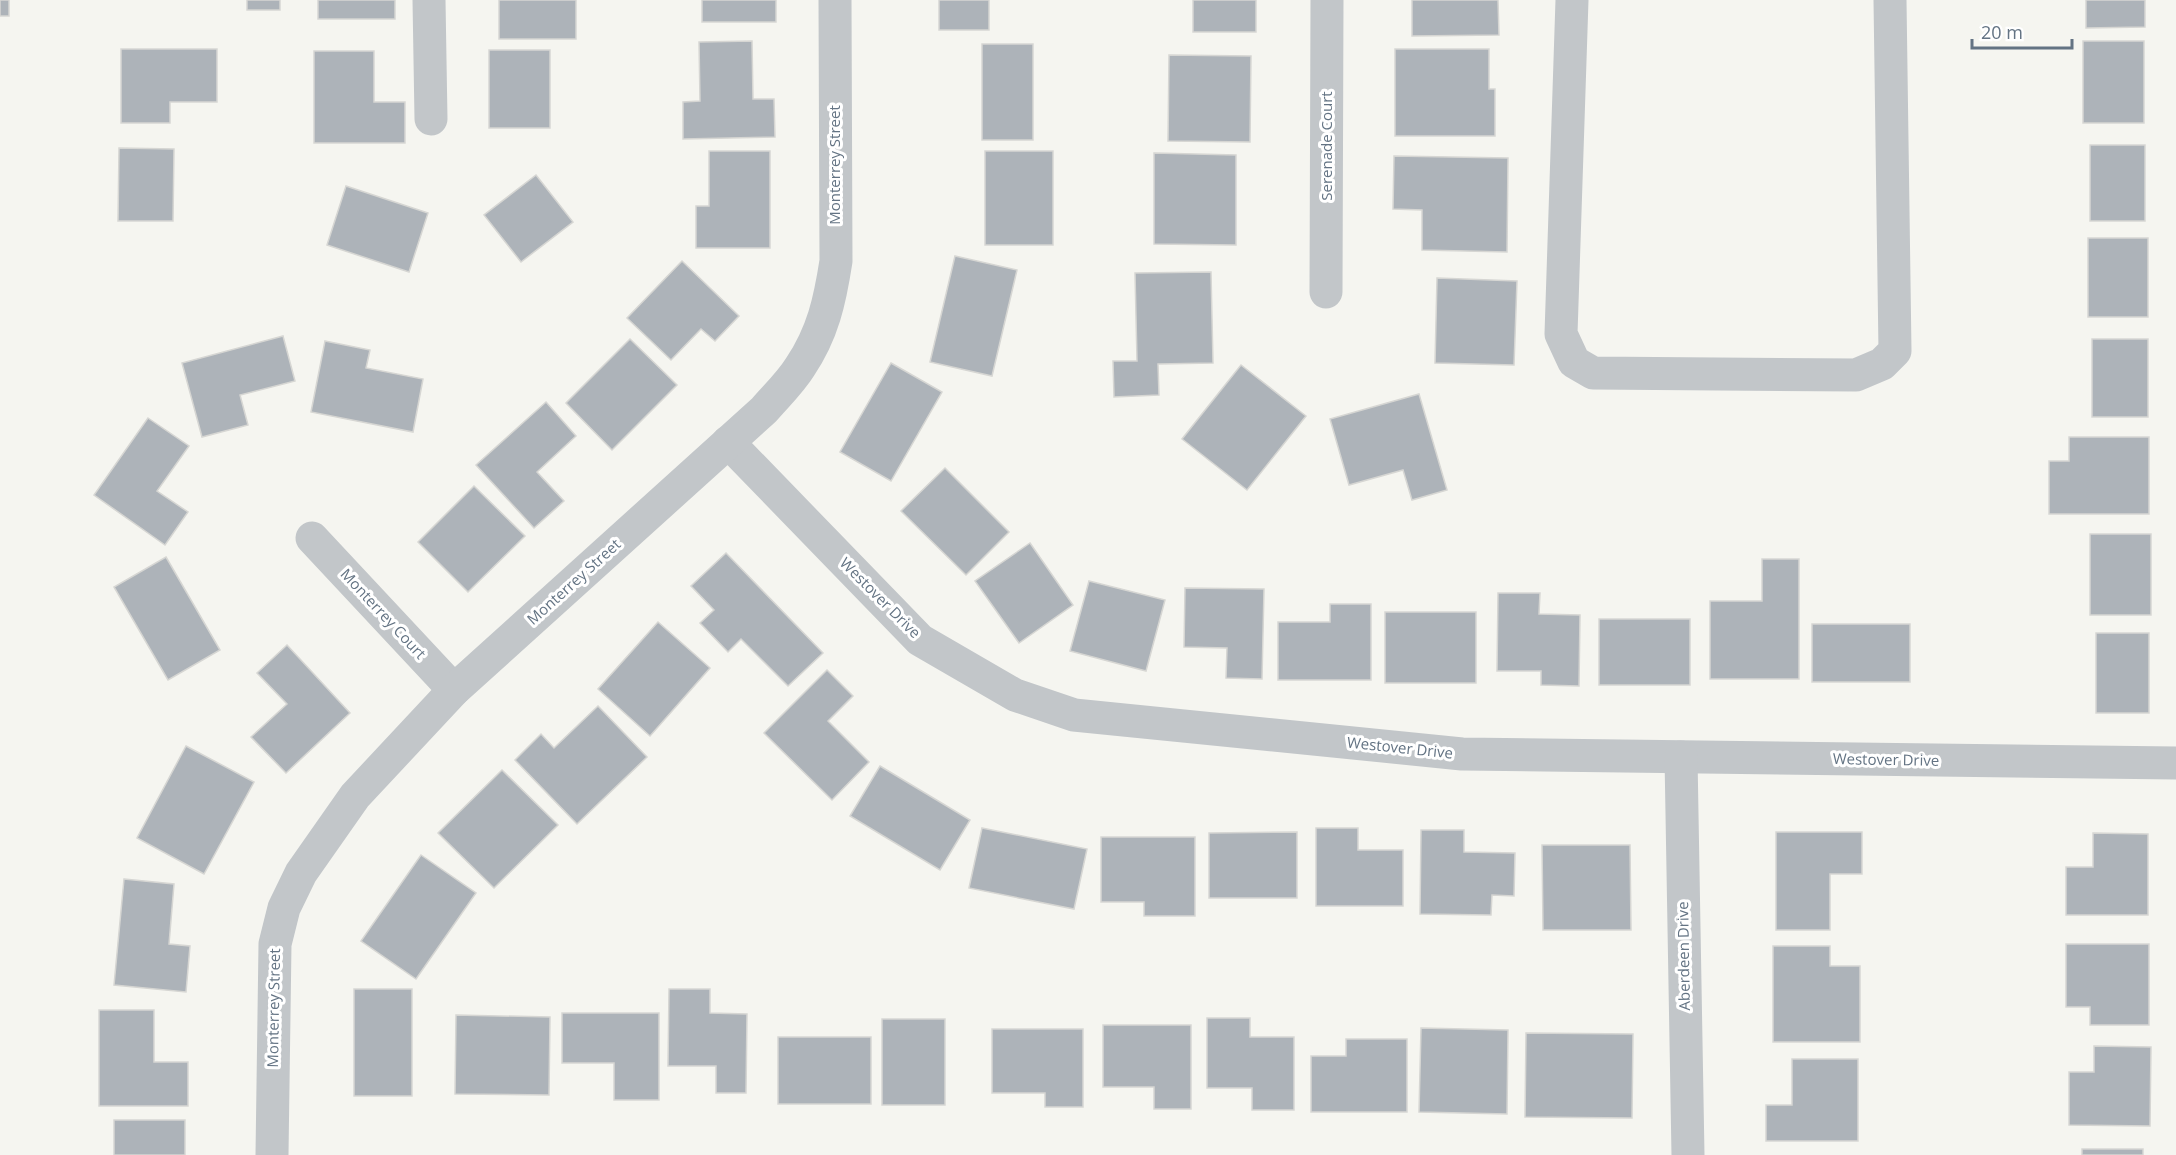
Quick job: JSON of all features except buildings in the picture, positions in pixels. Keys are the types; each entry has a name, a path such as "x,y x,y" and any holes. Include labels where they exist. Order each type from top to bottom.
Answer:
{"street":[{"path":"429,0 431,119"},
{"name":"Monterrey Street","path":"272,1155 275,944 284,908 301,873 355,796 454,690 764,411 800,368 818,336 830,302 836,261 835,0"},
{"name":"Serenade Court","path":"1326,292 1327,0"},
{"path":"1572,0 1561,334 1575,362 1593,373 1856,375 1882,364 1895,351 1890,0"},
{"name":"Westover Drive","path":"728,442 920,640 1015,695 1074,715 1462,754 2176,763"},
{"name":"Monterrey Court","path":"312,538 454,690"},
{"name":"Aberdeen Drive","path":"1681,757 1688,1155"}]}
